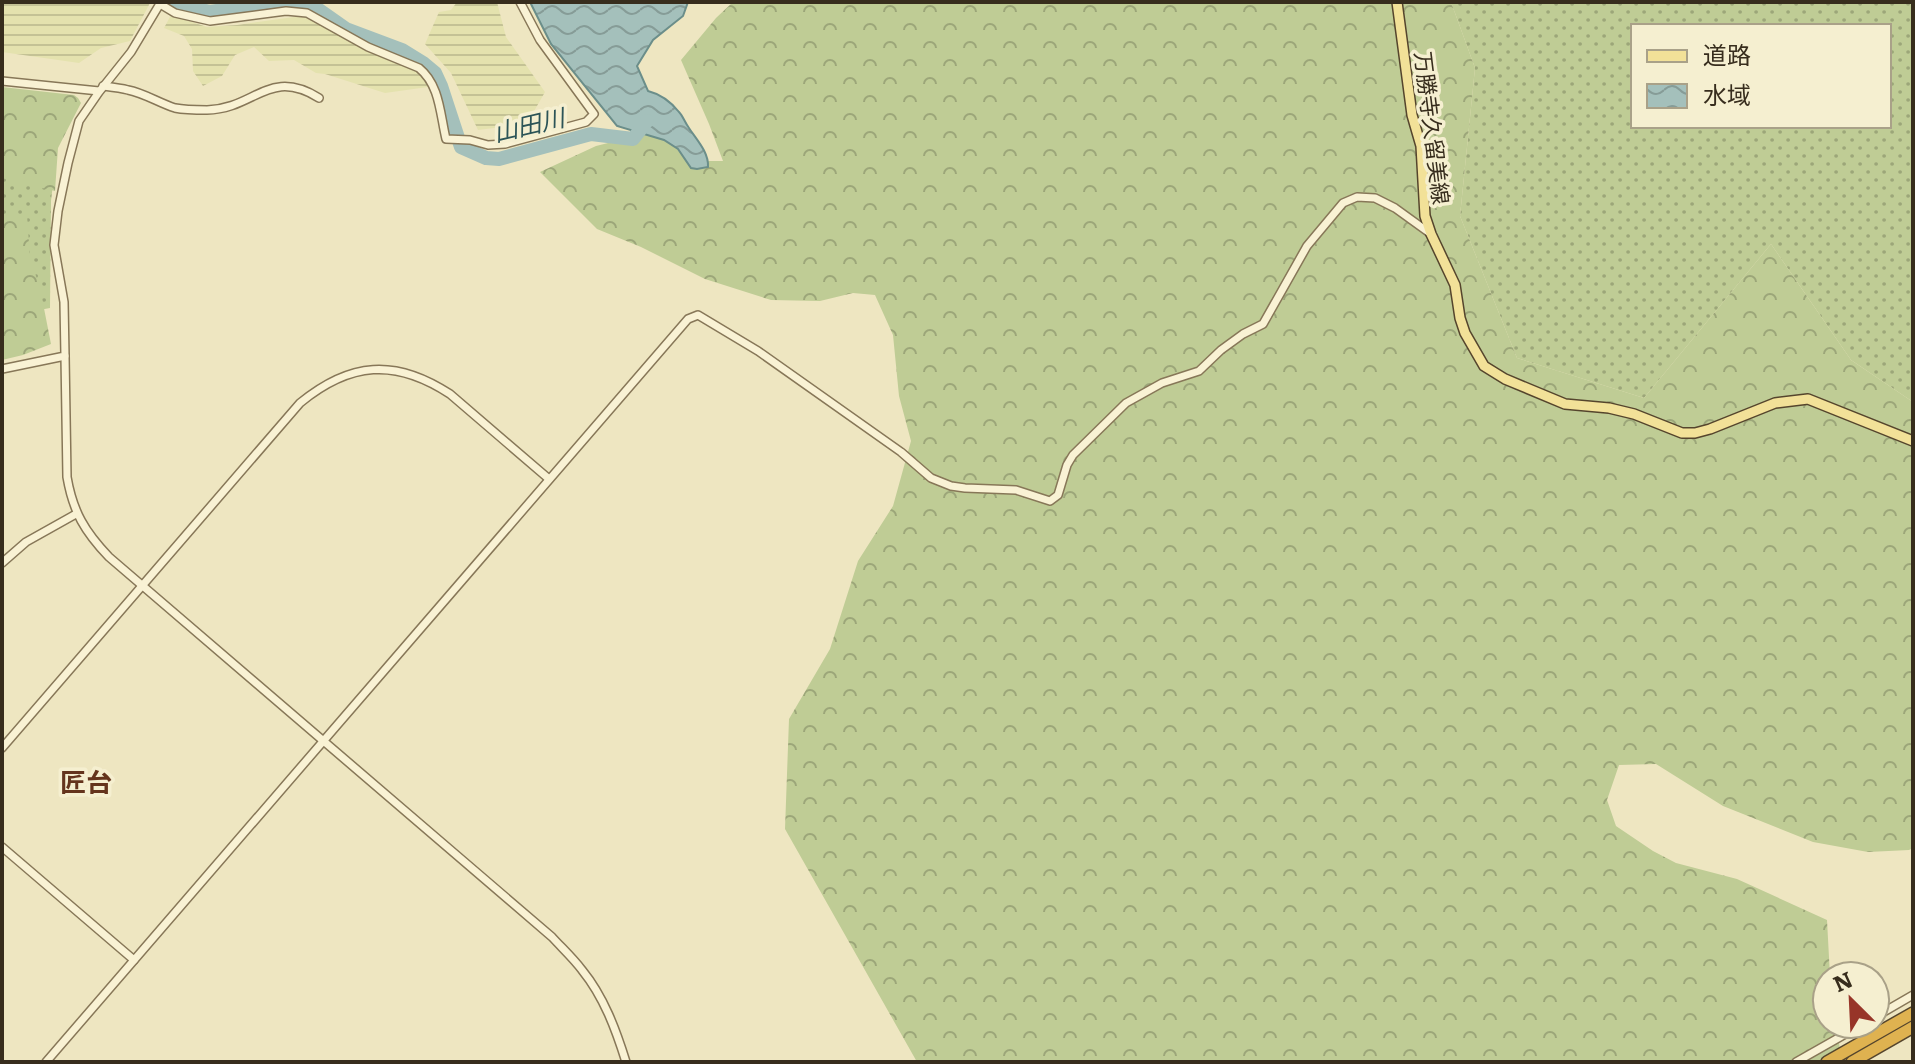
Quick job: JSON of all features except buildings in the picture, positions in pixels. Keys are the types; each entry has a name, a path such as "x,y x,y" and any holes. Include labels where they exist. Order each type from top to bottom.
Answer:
{"highway":[{"path":"1827,1062 1913,1013"},
{"path":"1852,1062 1913,1027"}],"main road":[{"name":"万勝寺久留美線","path":"1397,2 1412,115 1421,146 1425,216 1455,285 1460,318 1484,366 1505,379 1565,404 1634,414 1682,433 1710,429 1775,403 1808,399 1913,441"}],"street":[{"path":"520,2 540,40 594,114 586,122 505,144 488,145 470,140 446,139 435,89 419,68 368,47 307,13 286,11 210,21 175,13 160,3 131,52 79,121 58,211 54,245 64,302 67,477 76,514 90,537 109,557 552,937 583,971 602,1001 626,1062"},
{"path":"2,81 130,90 177,108 210,110 235,106 284,85 319,98"},
{"path":"46,1062 688,319 698,315 758,351 901,452 931,478 951,486 1027,492 1050,501 1058,495 1073,455 1126,403 1162,383 1199,371 1221,350 1263,324 1307,246 1343,203 1357,197 1375,198 1395,208 1431,234"},
{"path":"2,369 65,356"},
{"path":"2,748 300,403 336,378 358,371 383,369 433,383 549,479"},
{"path":"2,563 26,542 76,514"},
{"path":"2,847 134,960"},
{"path":"1891,1008 1913,995"},
{"path":"1796,1062 1835,1040"}],"shaded area":[{"path":"2,2 150,3 130,41 101,48 79,63 2,52"},
{"path":"457,2 497,2 506,37 545,92 533,113 511,126 478,130 451,73 425,44 439,12 451,10"},
{"path":"171,15 207,27 301,16 372,53 416,71 426,79 428,87 385,93 316,73 294,60 269,61 254,47 235,55 222,76 203,86 193,71 192,49 184,36 164,28"}],"green space":[{"path":"733,2 1451,2 1475,68 1460,216 1517,358 1644,398 1771,244 1851,360 1913,402 1913,848 1868,852 1813,842 1723,806 1656,764 1619,765 1607,800 1616,826 1653,851 1676,863 1737,879 1827,920 1829,960 1811,960 1811,1040 1839,1040 1842,1062 917,1062 785,829 789,719 830,649 858,561 893,506 911,441 899,396 893,335 875,295 853,293 820,301 771,300 705,279 597,229 540,172 596,146 648,133 673,134 706,161 723,161 681,60"},
{"path":"1451,2 1913,2 1913,402 1851,360 1771,244 1644,398 1517,358 1460,216 1475,68"},
{"path":"2,87 74,95 81,103 58,148 55,191 2,177"},
{"path":"59,132 51,201 50,308 2,317 2,138"},
{"path":"2,215 27,215 30,258 40,288 51,344 2,360"}],"water":[{"path":"530,2 688,2 683,16 653,40 637,66 648,91 665,99 680,114 704,151 708,167 691,168 678,149 664,140 617,126 551,44"}],"waterway":[{"name":"山田川","path":"176,2 209,12 286,2"},
{"name":"山田川","path":"292,2 319,10 346,29 402,50 423,63 435,73 441,86 461,147 486,158 499,159 591,134 633,139 647,121"}],"district":[{"name":"匠台","path":"86,783"}]}
